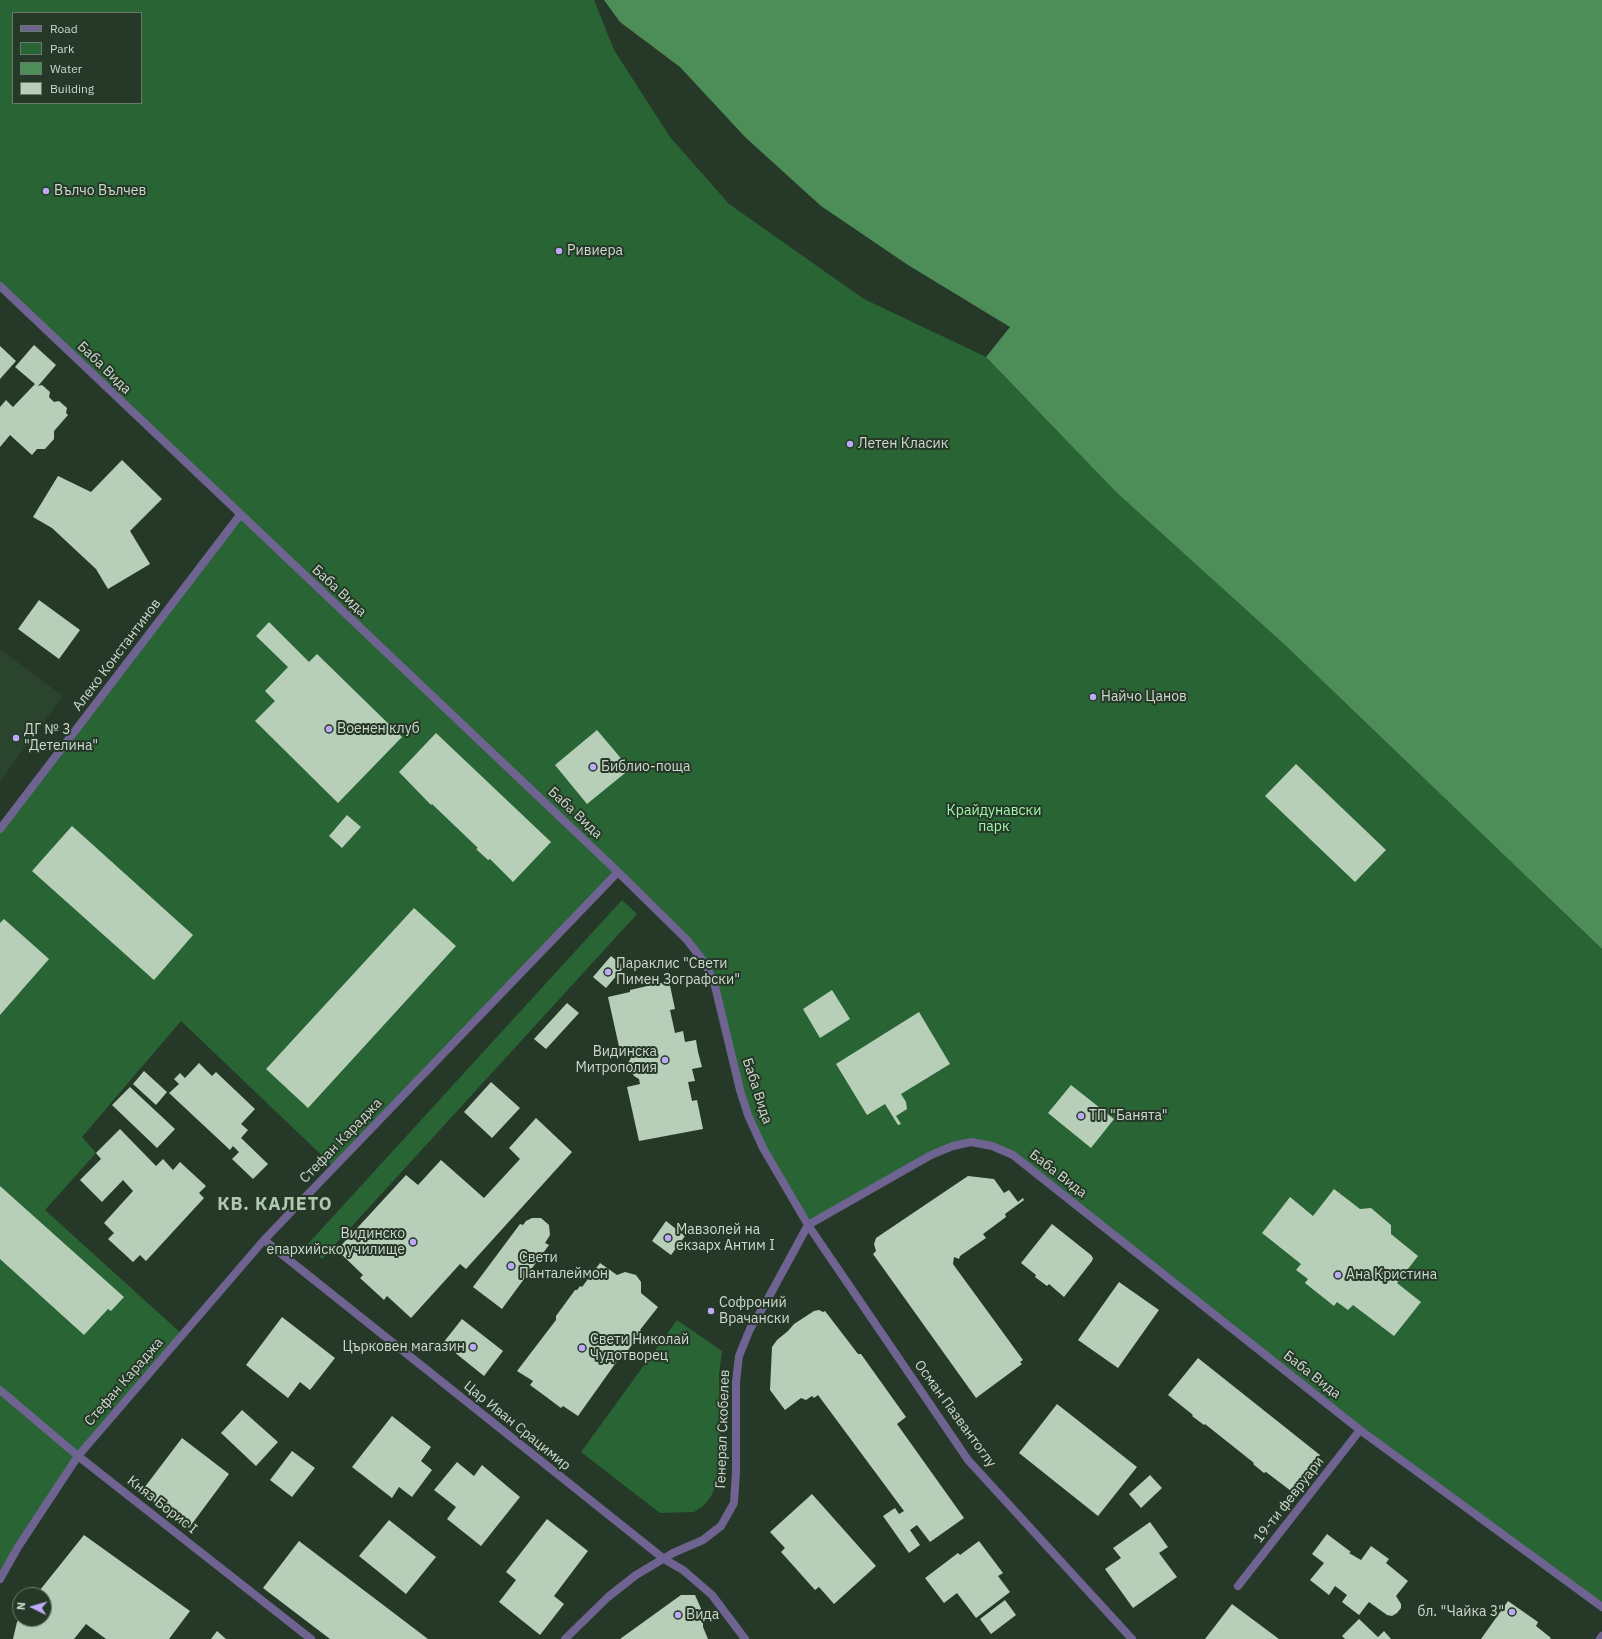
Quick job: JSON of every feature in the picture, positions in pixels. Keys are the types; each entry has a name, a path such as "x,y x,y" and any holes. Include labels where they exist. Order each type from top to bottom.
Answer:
{"street":[{"name":"Баба Вида","path":"0,286 618,872 687,940 704,962 714,982 740,1090 748,1115 763,1148 808,1225 931,1155 953,1146 971,1142 992,1146 1013,1155 1360,1430 1602,1607"},
{"name":"Алеко Константинов","path":"0,830 240,515"},
{"name":"Стефан Караджа","path":"0,1579 18,1547 78,1456 264,1240 618,872"},
{"name":"Генерал Скобелев","path":"565,1639 608,1597 636,1575 664,1559 703,1540 721,1526 734,1503 736,1472 736,1382 739,1356 750,1329 808,1225"},
{"name":"Осман Пазвантоглу","path":"808,1225 968,1460 1132,1639"},
{"name":"Цар Иван Срацимир","path":"264,1240 664,1559 683,1570 712,1594 745,1639"},
{"name":"Княз Борис I","path":"0,1390 78,1456 311,1639"},
{"name":"19-ти февруари","path":"1238,1586 1360,1430"}],"shaded area":[{"name":"ДГ № 3 \"Детелина\"","path":"0,649 63,696 0,781"}],"green space":[{"name":"Крайдунавски парк","path":"0,0 594,0 614,50 670,137 729,204 864,299 986,357 1116,492 1286,646 1602,949 1602,1607 1360,1430 1013,1155 992,1146 953,1146 808,1225 748,1115 722,1012 704,962 618,872 334,1167 181,1021 82,1137 96,1153 45,1210 183,1335 78,1456 0,1579 0,829 240,515 0,286"},
{"path":"622,900 637,914 322,1259 307,1245"},
{"path":"677,1320 722,1351 719,1375 721,1470 717,1484 710,1498 702,1507 694,1512 660,1513 581,1452"}],"water":[{"path":"604,0 1602,0 1602,949 1286,646 1116,492 986,357 1010,327 908,265 821,206 745,137 680,67 620,22"}],"building":[{"path":"34,345 56,365 38,386 42,385 50,392 49,397 54,402 59,401 67,408 66,413 68,415 54,431 54,439 45,449 37,449 32,455 10,435 0,447 0,407 6,400 13,407 35,384 15,367"},
{"path":"0,346 16,361 0,379"},
{"path":"122,460 162,499 130,531 150,564 108,589 96,569 52,528 33,517 58,476 91,492"},
{"path":"39,600 80,630 59,659 18,629"},
{"name":"Военен клуб","path":"269,622 309,662 317,654 402,737 338,803 255,721 275,701 265,691 288,667 256,636"},
{"name":"Библио-поща","path":"597,730 630,769 587,804 555,765"},
{"path":"436,733 551,842 513,882 490,859 488,860 476,849 478,848 432,804 431,805 399,772"},
{"path":"1296,764 1386,850 1355,882 1265,796"},
{"path":"347,815 361,827 342,848 329,836"},
{"path":"72,826 193,935 154,980 32,871"},
{"path":"414,908 456,946 308,1108 266,1069"},
{"path":"4,919 49,959 0,1015 0,923"},
{"name":"Параклис \"Свети Пимен Зографски\"","path":"611,956 624,967 606,988 593,977"},
{"name":"Видинска Митрополия","path":"669,981 675,1009 670,1010 675,1033 683,1031 685,1042 696,1040 702,1067 692,1069 695,1081 688,1082 692,1101 697,1100 703,1129 639,1141 627,1087 640,1084 639,1079 634,1076 629,1068 628,1063 633,1054 632,1049 620,1051 608,997"},
{"path":"832,990 850,1019 820,1038 803,1009"},
{"path":"567,1003 579,1013 546,1049 534,1039"},
{"path":"919,1012 950,1064 901,1094 906,1102 907,1109 896,1116 901,1124 898,1125 885,1104 867,1115 836,1064"},
{"path":"199,1063 212,1076 216,1072 255,1109 241,1124 248,1130 241,1138 268,1164 253,1179 232,1159 239,1152 233,1146 230,1150 169,1093 179,1084 174,1079 180,1073 185,1078"},
{"path":"144,1071 167,1092 156,1105 133,1084"},
{"path":"491,1082 520,1108 492,1138 464,1112"},
{"name":"ТП \"Банята\"","path":"1071,1085 1114,1119 1091,1148 1048,1113"},
{"path":"130,1087 175,1129 157,1148 112,1105"},
{"name":"Видинско епархийско училище","path":"536,1118 572,1152 466,1269 460,1264 411,1318 387,1296 384,1300 360,1278 363,1275 337,1250 406,1175 418,1185 441,1160 484,1198 520,1159 509,1148"},
{"path":"120,1129 156,1166 163,1159 173,1170 180,1162 206,1186 199,1193 204,1198 146,1261 140,1255 133,1262 108,1239 114,1233 104,1223 133,1191 123,1180 102,1202 80,1180 101,1159 96,1153"},
{"path":"968,1176 994,1179 1004,1193 1009,1190 1018,1202 1023,1198 1024,1200 1005,1214 1006,1217 983,1234 986,1238 960,1256 959,1259 954,1257 953,1264 1023,1360 1020,1362 1022,1364 976,1398 873,1254 876,1251 874,1244 876,1238"},
{"path":"0,1186 124,1297 111,1311 108,1309 84,1335 0,1259"},
{"path":"1334,1189 1360,1209 1371,1208 1391,1225 1391,1234 1418,1256 1397,1283 1421,1302 1394,1336 1353,1305 1348,1310 1337,1302 1334,1306 1305,1283 1308,1279 1296,1270 1301,1264 1262,1233 1290,1197 1313,1216"},
{"name":"Свети Панталеймон","path":"532,1218 541,1218 549,1225 550,1235 545,1243 549,1245 502,1309 473,1287 520,1224 523,1225 526,1221"},
{"name":"Мавзолей на екзарх Антим I","path":"666,1221 685,1236 671,1255 652,1241"},
{"path":"1052,1224 1093,1258 1064,1297 1049,1284 1047,1286 1035,1277 1036,1275 1021,1263"},
{"name":"Свети Николай Чудотворец","path":"600,1263 617,1275 625,1272 636,1275 641,1282 641,1293 658,1307 640,1330 641,1331 638,1336 621,1360 619,1359 615,1364 578,1416 563,1406 561,1408 530,1385 533,1381 517,1371 556,1320 556,1316 575,1290 577,1290 580,1286 582,1287"},
{"path":"1119,1282 1159,1310 1118,1368 1078,1340"},
{"path":"819,1310 823,1312 825,1311 858,1354 861,1354 906,1417 897,1424 964,1518 930,1542 917,1525 910,1530 920,1545 909,1553 883,1516 895,1508 899,1514 904,1511 818,1395 814,1398 812,1396 806,1400 801,1398 785,1410 770,1390 772,1347 777,1340 794,1324 814,1311"},
{"path":"282,1317 335,1358 310,1390 300,1382 288,1398 246,1365"},
{"name":"Църковен магазин","path":"462,1319 503,1351 484,1376 443,1343"},
{"path":"1198,1358 1320,1455 1291,1491 1266,1472 1264,1473 1253,1464 1254,1463 1205,1424 1204,1425 1192,1416 1193,1415 1168,1395"},
{"path":"1057,1404 1137,1467 1098,1516 1019,1453"},
{"path":"242,1410 278,1442 256,1466 221,1433"},
{"path":"392,1416 431,1447 421,1461 432,1470 412,1497 399,1487 392,1498 352,1467"},
{"path":"182,1438 229,1474 189,1528 141,1492"},
{"path":"292,1451 315,1468 292,1497 270,1480"},
{"path":"457,1462 474,1476 482,1465 520,1497 481,1546 447,1519 456,1507 434,1490"},
{"path":"1150,1475 1162,1488 1141,1508 1129,1494"},
{"path":"812,1494 876,1566 834,1604 819,1587 815,1590 781,1552 785,1548 770,1532"},
{"path":"547,1519 588,1551 554,1596 564,1604 540,1635 499,1602 516,1580 506,1572"},
{"path":"389,1520 436,1557 406,1594 359,1556"},
{"path":"1150,1522 1168,1547 1159,1553 1177,1577 1133,1608 1105,1569 1121,1558 1113,1548"},
{"path":"1327,1534 1351,1552 1349,1553 1361,1560 1371,1546 1389,1559 1386,1563 1408,1581 1396,1596 1401,1604 1401,1608 1397,1613 1392,1616 1387,1615 1369,1602 1359,1615 1342,1602 1347,1595 1335,1586 1329,1595 1310,1580 1324,1563 1312,1554"},
{"path":"84,1535 190,1611 169,1639 106,1639 86,1624 74,1639 13,1639 16,1627 52,1627 52,1587 42,1587"},
{"path":"299,1541 428,1639 330,1639 263,1588"},
{"path":"979,1541 1003,1573 998,1576 1010,1592 976,1618 957,1593 944,1603 925,1578 958,1553 960,1555"},
{"name":"Вида","path":"681,1595 695,1595 703,1613 703,1627 708,1639 620,1639"},
{"path":"1005,1600 1016,1615 991,1634 980,1619"},
{"name":"бл. \"Чайка 3\"","path":"1508,1601 1538,1622 1536,1626 1551,1638 1481,1639"},
{"path":"1232,1604 1279,1639 1205,1639"},
{"path":"1359,1619 1378,1637 1384,1631 1391,1639 1345,1639 1342,1636"},
{"path":"217,1631 226,1639 211,1639"}],"place":[{"name":"Вълчо Вълчев","path":"46,191"},
{"name":"Ривиера","path":"559,251"},
{"name":"Летен Класик","path":"850,444"},
{"name":"Найчо Цанов","path":"1093,697"},
{"name":"Военен клуб","path":"329,729"},
{"name":"ДГ № 3 \"Детелина\"","path":"16,738"},
{"name":"Библио-поща","path":"593,767"},
{"name":"Параклис \"Свети Пимен Зографски\"","path":"608,972"},
{"name":"Видинска Митрополия","path":"665,1060"},
{"name":"ТП \"Банята\"","path":"1081,1116"},
{"name":"Мавзолей на екзарх Антим I","path":"668,1238"},
{"name":"Видинско епархийско училище","path":"413,1242"},
{"name":"Свети Панталеймон","path":"511,1266"},
{"name":"Ана Кристина","path":"1338,1275"},
{"name":"Софроний Врачански","path":"711,1311"},
{"name":"Църковен магазин","path":"473,1347"},
{"name":"Свети Николай Чудотворец","path":"582,1348"},
{"name":"бл. \"Чайка 3\"","path":"1512,1612"},
{"name":"Вида","path":"678,1615"}],"district":[{"name":"КВ. КАЛЕТО","path":"275,1205"}]}
